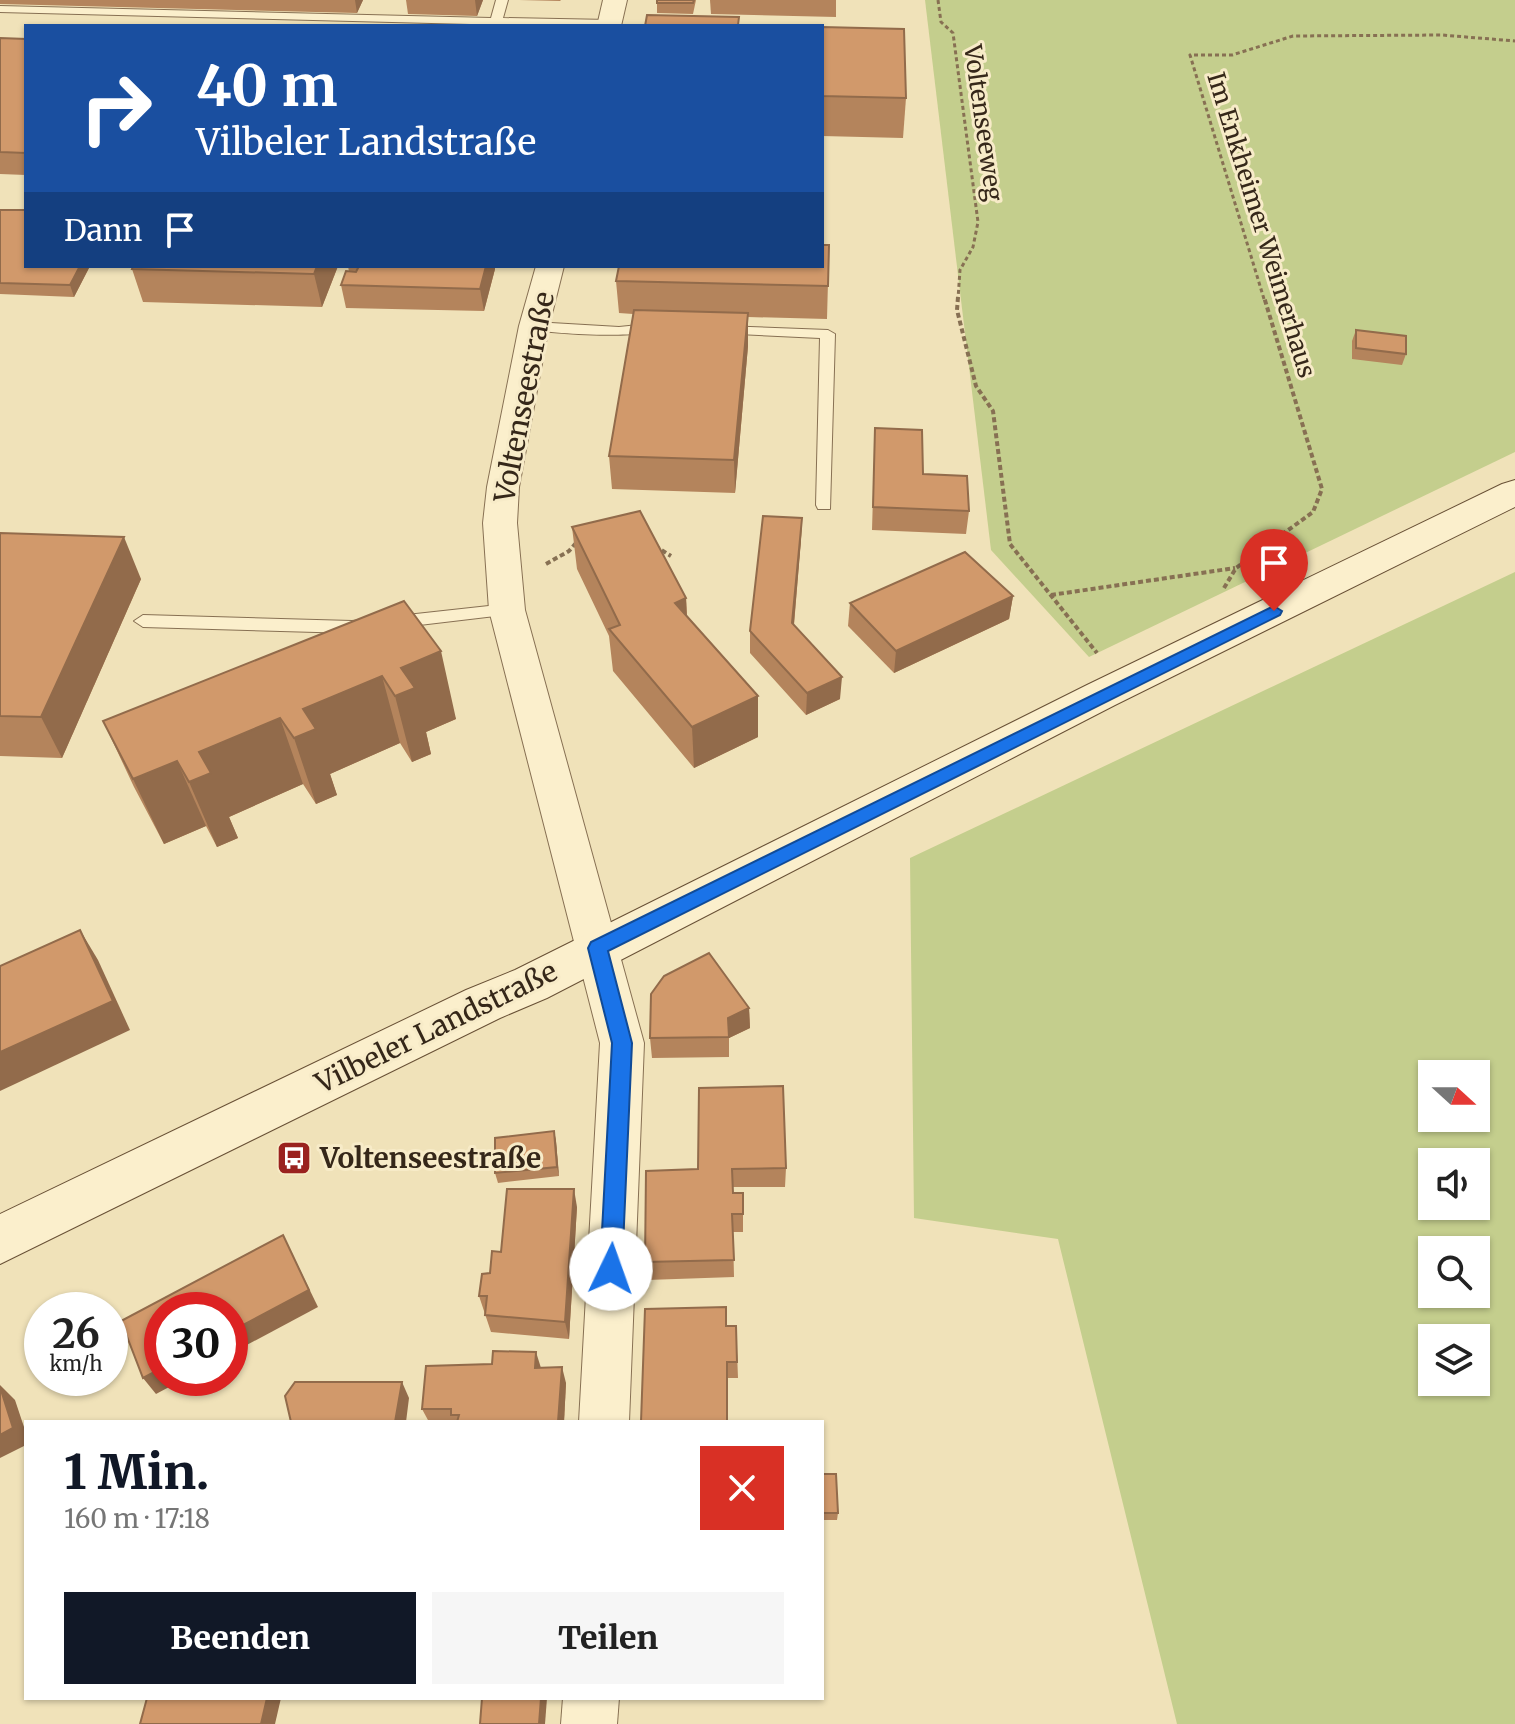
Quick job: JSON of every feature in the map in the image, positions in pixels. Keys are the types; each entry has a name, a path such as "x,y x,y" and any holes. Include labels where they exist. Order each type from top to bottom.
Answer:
{"main road":[{"name":"Vilbeler Landstraße","path":"0,1240 469,1011 531,984 1122,685 1515,492"}],"street":[{"path":"610,24 615,0"},
{"name":"Voltenseestraße","path":"549,268 534,326 503,487 500,523 505,592 622,1043 604,1420"},
{"path":"589,1724 591,1700"}],"lane":[{"path":"496,21 502,0"},
{"path":"0,9 582,24"},
{"path":"534,326 619,331 647,327 677,328"},
{"path":"708,329 828,334 824,505"},
{"path":"143,621 352,627 505,592"}],"path":[{"name":"Voltenseeweg","path":"938,0 941,22 953,33 978,222 973,247 960,270 957,310 976,386 993,411 1010,544 1122,685"},
{"name":"Im Enkheimer Weimerhaus","path":"1236,568 1313,512 1322,489 1190,55 1232,55 1293,36 1442,35 1515,41"},
{"path":"505,592 569,551 581,537"},
{"path":"651,543 671,556"},
{"path":"1051,595 1236,568"},
{"path":"1236,568 1220,597 1247,624"}],"green space":[{"path":"925,0 1515,0 1515,452 1089,657 991,550"},
{"path":"1515,572 1515,1724 1177,1724 1058,1239 914,1218 910,858"}],"building":[{"path":"657,0 694,0 693,3 657,3"},
{"path":"647,15 739,17 738,24 645,24"},
{"path":"824,27 904,29 906,98 824,96"},
{"path":"0,38 24,39 24,153 0,152"},
{"path":"0,210 24,210 24,268 79,268 70,285 0,283"},
{"path":"824,245 829,245 828,286 616,281 619,268 824,268"},
{"path":"132,268 316,268 314,274"},
{"path":"358,268 485,268 480,289 341,285 346,271 356,272"},
{"path":"634,310 748,313 734,460 609,456"},
{"path":"1356,330 1406,336 1406,354 1356,348"},
{"path":"875,428 922,430 923,474 967,476 969,511 873,507"},
{"path":"640,511 686,598 675,603 758,696 692,727 609,629 620,625 572,527"},
{"path":"763,516 802,518 792,623 842,677 807,693 750,631"},
{"path":"0,533 124,537 41,717 0,716"},
{"path":"965,552 1013,596 896,651 850,603"},
{"path":"404,601 441,651 401,668 415,688 395,696 382,676 303,709 316,729 294,738 280,718 199,752 211,773 189,782 177,761 133,779 103,721"},
{"path":"80,930 113,1001 0,1052 0,966"},
{"path":"709,953 749,1008 728,1018 729,1037 650,1038 651,994 664,976"},
{"path":"783,1086 786,1168 732,1169 733,1193 743,1193 743,1214 732,1214 734,1260 645,1262 646,1171 698,1169 699,1088"},
{"path":"554,1131 557,1167 495,1173 495,1138"},
{"path":"507,1189 574,1189 565,1322 485,1315 487,1296 479,1296 482,1274 490,1273 492,1251 501,1252"},
{"path":"283,1235 309,1290 248,1322 248,1292 176,1292"},
{"path":"726,1307 726,1326 736,1326 737,1362 727,1362 727,1420 641,1420 645,1309"},
{"path":"144,1309 143,1378 128,1339 128,1317"},
{"path":"493,1351 536,1352 535,1368 562,1367 558,1420 458,1420 459,1415 451,1415 451,1409 422,1409 426,1366 492,1364"},
{"path":"295,1382 402,1382 395,1420 291,1420 285,1396"},
{"path":"0,1387 13,1428 0,1435"},
{"path":"824,1474 836,1474 838,1513 824,1513"},
{"path":"146,1700 267,1700 261,1724 140,1724"},
{"path":"482,1700 541,1700 539,1724 480,1724"}],"place":[{"name":"Voltenseestraße","path":"294,1158"}],"route":[{"path":"611,1269 622,1043 598,948 1274,611"}]}
